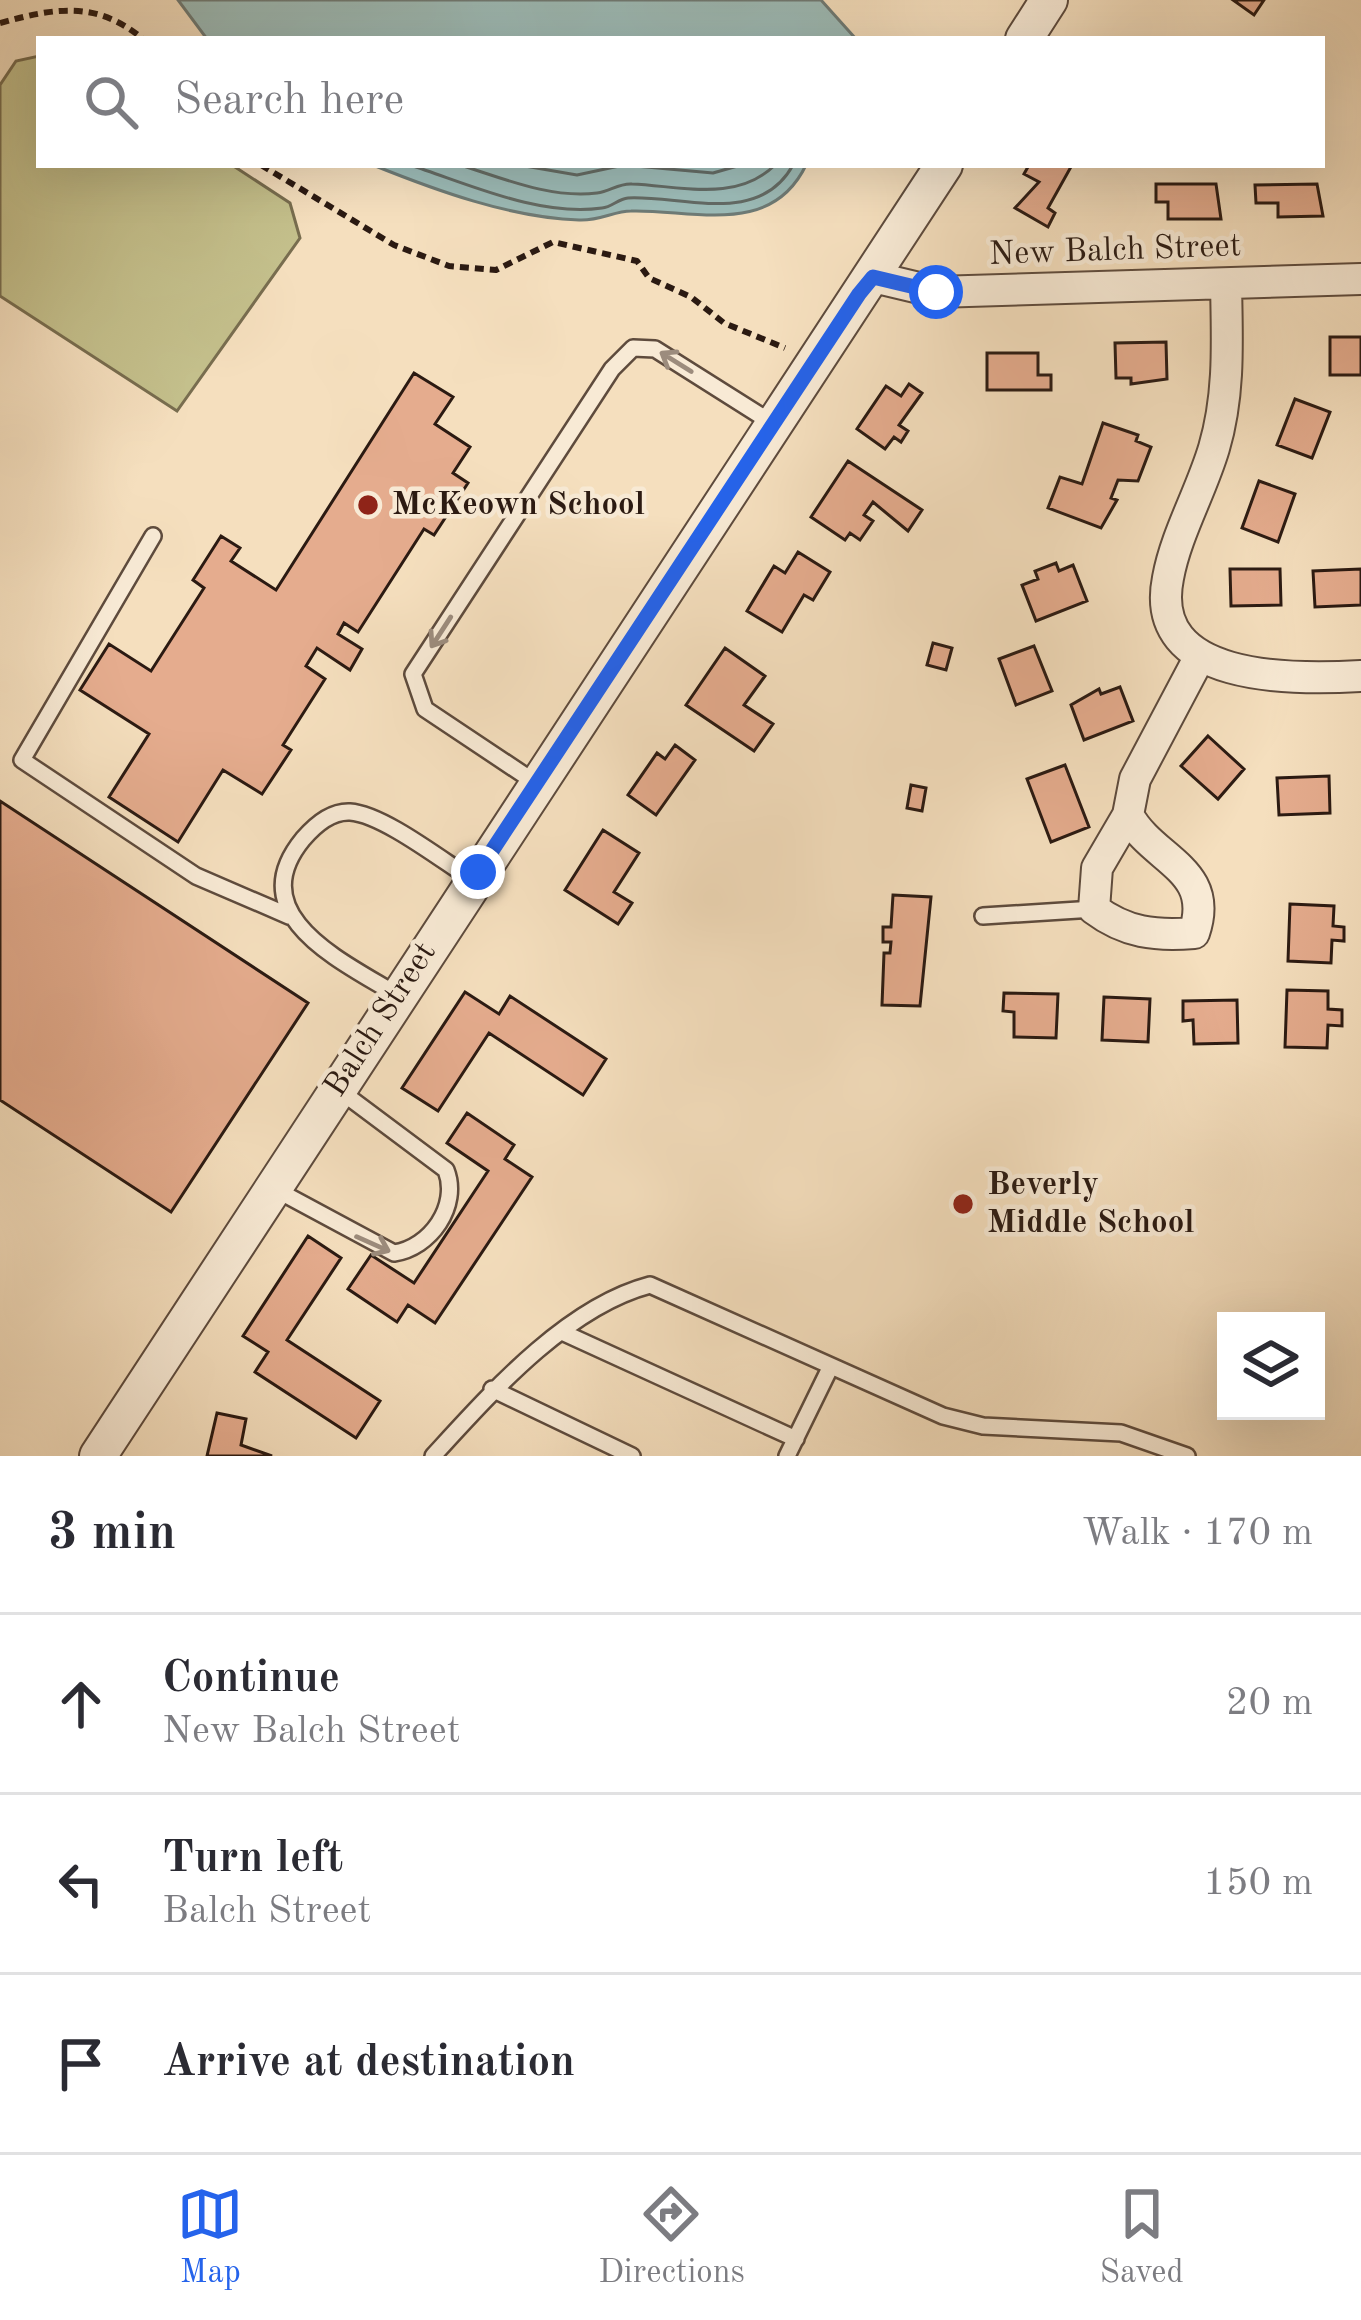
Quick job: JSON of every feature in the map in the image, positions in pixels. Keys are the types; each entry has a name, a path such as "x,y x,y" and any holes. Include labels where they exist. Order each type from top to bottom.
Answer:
{"street":[{"path":"1026,36 1049,0"},
{"name":"Balch Street","path":"98,1456 942,168"},
{"name":"New Balch Street","path":"873,277 936,292 1361,279"},
{"path":"1226,284 1227,389 1215,446 1168,576 1164,609 1175,639 1198,658 1241,670 1361,676"},
{"path":"1128,815 1140,837 1190,874 1200,914 1194,933 1154,936 1114,924 1094,909 1097,868 1128,815 1135,779 1198,658"}],"lane":[{"path":"537,783 425,710 417,698 413,674 612,369 633,348 655,349 775,424"},
{"path":"153,536 22,760 196,876 289,916 307,938 397,995"},
{"path":"289,916 286,880 301,841 328,815 352,812 377,821 473,880"},
{"path":"983,916 1094,909"},
{"path":"271,1186 394,1253 411,1250 439,1221 449,1201 446,1170 336,1088"},
{"path":"433,1456 492,1389 619,1293 650,1286 829,1370 944,1416 983,1426 1121,1433 1187,1456"},
{"path":"564,1333 796,1438"},
{"path":"787,1456 829,1370"},
{"path":"492,1389 632,1456"}],"path":[{"path":"0,23 56,8 89,9 122,21 140,36"},
{"path":"266,168 394,245 449,266 496,270 553,242 637,261 649,278 691,297 724,323 814,365"}],"shaded area":[{"path":"36,57 36,168 237,168 290,203 300,238 177,411 0,296 0,85 16,61"}],"water":[{"path":"178,0 821,0 853,36 205,36"},
{"path":"381,168 804,168 791,188 772,203 728,215 631,211 594,219 553,218 447,193"}],"building":[{"path":"1233,0 1264,0 1254,15"},
{"path":"1027,168 1070,168 1048,208 1055,213 1048,227 1015,208 1039,182 1024,174"},
{"path":"1156,184 1216,184 1221,219 1168,219 1168,202 1156,202"},
{"path":"1317,184 1323,216 1278,217 1278,203 1256,203 1255,185"},
{"path":"1330,337 1361,337 1361,375 1330,375"},
{"path":"1166,342 1167,379 1131,384 1131,378 1116,378 1115,343"},
{"path":"987,353 1038,353 1038,375 1051,375 1051,390 987,390"},
{"path":"414,373 453,397 435,424 470,447 453,473 468,483 434,535 424,529 358,632 344,623 338,634 362,649 350,670 317,648 306,666 325,679 283,745 291,750 262,794 223,770 178,842 109,797 149,734 80,690 109,644 151,671 204,588 193,580 221,536 240,548 231,561 276,590"},
{"path":"909,384 922,393 899,425 908,431 901,442 894,437 885,449 857,429 886,386 901,396"},
{"path":"1295,399 1330,412 1312,458 1277,445"},
{"path":"1103,423 1138,435 1136,441 1151,447 1138,481 1118,480 1111,498 1117,500 1101,528 1048,508 1060,477 1082,484"},
{"path":"848,461 922,510 908,531 873,502 864,515 873,521 860,540 850,533 845,540 811,517"},
{"path":"1259,481 1295,494 1278,542 1242,528"},
{"path":"798,552 830,572 813,600 804,595 782,632 747,611 774,566 785,573"},
{"path":"1056,563 1059,571 1073,565 1087,601 1036,621 1022,585 1038,579 1035,571"},
{"path":"1230,569 1280,569 1281,605 1231,606"},
{"path":"1361,569 1361,605 1315,607 1313,571"},
{"path":"933,643 952,648 946,670 927,665"},
{"path":"1034,646 1052,691 1016,705 999,659"},
{"path":"725,648 765,676 744,705 773,724 754,751 686,705"},
{"path":"1120,687 1133,721 1084,740 1071,705 1099,689 1101,694"},
{"path":"1208,736 1244,769 1218,799 1181,766"},
{"path":"675,745 695,760 656,815 628,795 657,753 665,759"},
{"path":"1065,765 1089,827 1051,842 1027,779"},
{"path":"1329,776 1330,813 1279,815 1277,778"},
{"path":"911,785 926,788 922,811 907,808"},
{"path":"0,801 308,1003 171,1212 0,1100"},
{"path":"603,830 639,853 614,892 632,903 618,924 565,890"},
{"path":"893,895 931,897 920,1006 882,1005 884,953 890,953 891,942 883,942 883,927 891,927"},
{"path":"1290,904 1334,906 1333,926 1344,927 1344,941 1332,940 1331,963 1288,961"},
{"path":"1287,990 1328,991 1328,1009 1342,1010 1342,1026 1328,1025 1327,1048 1285,1047"},
{"path":"465,992 499,1014 510,996 606,1059 583,1095 489,1033 438,1111 402,1088"},
{"path":"1004,993 1058,994 1056,1038 1014,1037 1014,1012 1003,1011"},
{"path":"1104,997 1150,999 1148,1042 1102,1040"},
{"path":"1237,1000 1238,1043 1194,1044 1193,1020 1183,1021 1183,1001"},
{"path":"467,1113 514,1145 505,1159 532,1177 435,1323 408,1305 397,1322 348,1289 371,1255 414,1283 488,1171 447,1143"},
{"path":"308,1236 341,1258 287,1340 380,1401 356,1438 255,1372 268,1352 243,1336"},
{"path":"217,1413 246,1419 241,1445 272,1456 207,1456"}],"place":[{"name":"McKeown School","path":"368,505"},
{"name":"Beverly Middle School","path":"963,1204"}],"route":[{"path":"478,872 859,294 873,277 936,292"}]}
